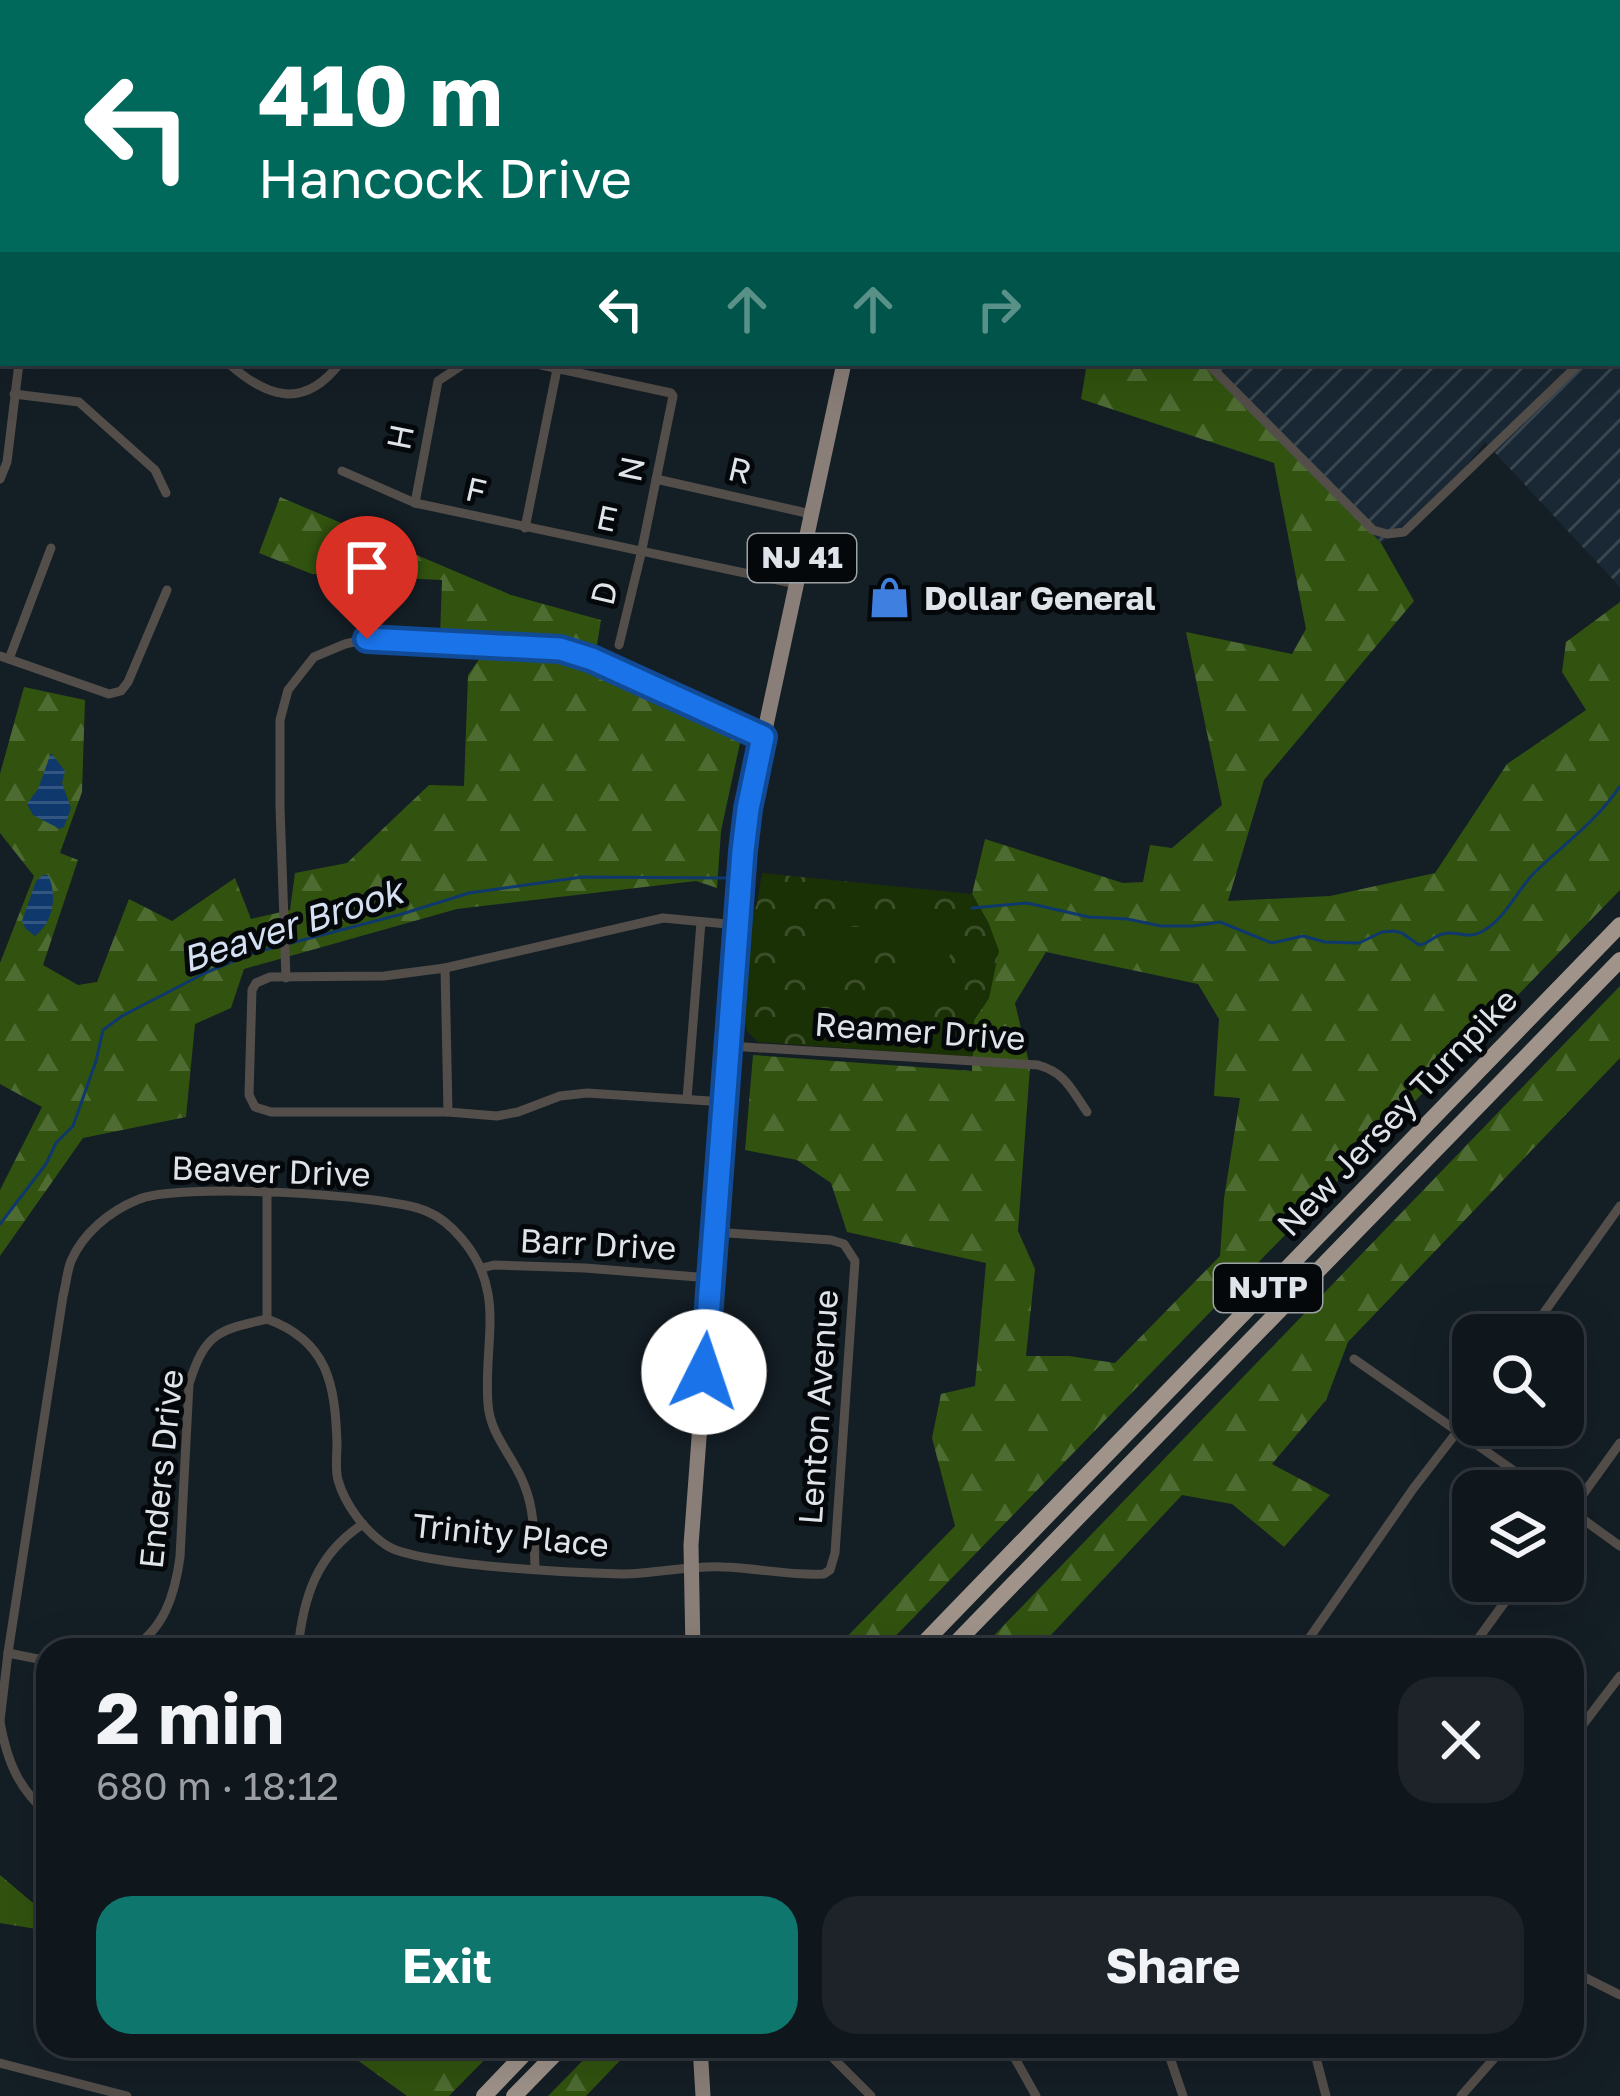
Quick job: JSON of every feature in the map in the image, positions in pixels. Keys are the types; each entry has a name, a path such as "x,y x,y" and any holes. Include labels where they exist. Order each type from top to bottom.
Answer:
{"highway":[{"name":"New Jersey Turnpike","path":"929,1638 1620,926"},
{"name":"New Jersey Turnpike","path":"961,1638 1620,960"},
{"path":"484,2096 520,2058"},
{"path":"514,2096 551,2058"}],"main road":[{"name":"NJ 41","path":"693,1638 691,1568 710,1278 748,809 843,366"},
{"path":"701,2058 704,2096"}],"street":[{"path":"0,479 7,462 19,366"},
{"path":"232,366 266,391 288,395 308,391 328,379 338,366"},
{"name":"H","path":"415,503 438,381 460,366"},
{"path":"525,528 557,369 544,366"},
{"path":"1210,366 1373,530 1387,534 1403,532 1577,366"},
{"name":"N","path":"557,369 673,396 641,554"},
{"path":"14,394 79,402 155,470 166,493"},
{"name":"F","path":"342,471 415,503 561,536"},
{"name":"R","path":"656,479 812,514"},
{"name":"E","path":"561,536 641,554"},
{"path":"51,548 4,657 109,694 121,691 166,590"},
{"path":"641,554 796,584"},
{"name":"D","path":"619,645 641,554"},
{"path":"286,978 280,721 288,690 314,657 367,639 560,649 763,737"},
{"path":"725,1102 587,1093 560,1096 497,1116 272,1112 255,1107 249,1095 252,990 263,979 384,976 445,968 663,918 738,925"},
{"path":"687,1099 701,922"},
{"path":"445,968 448,1112"},
{"name":"Reamer Drive","path":"729,1046 1038,1065 1062,1076 1087,1112"},
{"name":"Beaver Drive","path":"0,1721 71,1261 101,1221 147,1196 177,1191 267,1192 382,1202 423,1209 444,1220 482,1268"},
{"path":"267,1192 267,1319 304,1337 324,1364 331,1384 337,1478 363,1524 334,1547 311,1583 299,1638"},
{"path":"1543,1314 1620,1206"},
{"name":"Lenton Avenue","path":"714,1232 831,1240 844,1244 855,1261 835,1553 830,1570"},
{"path":"482,1268 490,1291 488,1408 494,1430 525,1485 536,1568"},
{"name":"Barr Drive","path":"482,1268 572,1268 710,1278"},
{"name":"Enders Drive","path":"146,1638 168,1609 176,1585 186,1418 195,1363 204,1346 229,1327 267,1319"},
{"path":"1354,1359 1452,1426"},
{"path":"1308,1638 1452,1440"},
{"path":"1584,1487 1620,1443"},
{"path":"1480,1446 1514,1470"},
{"path":"1584,1520 1620,1546"},
{"name":"Trinity Place","path":"363,1524 404,1554 460,1562 626,1574 720,1566 818,1575 830,1570"},
{"path":"1479,1638 1505,1602"},
{"path":"8,1652 36,1658"},
{"path":"1584,1723 1620,1676"},
{"path":"0,1721 6,1756 36,1801"},
{"path":"1584,1977 1620,1995"},
{"path":"833,2058 871,2096"},
{"path":"1015,2058 1036,2096"},
{"path":"1170,2058 1183,2096"},
{"path":"1316,2058 1326,2096"},
{"path":"1461,2096 1494,2058"},
{"path":"0,2063 127,2096"}],"shaded area":[{"path":"1213,366 1620,366 1620,587 1485,442 1446,492 1381,543"}],"green space":[{"path":"1086,366 1213,366 1381,543 1414,601 1264,780 1228,901 1330,896 1435,873 1507,764 1586,710 1562,672 1566,642 1620,602 1620,890 894,1638 846,1638 955,1526 932,1438 941,1394 975,1386 986,1263 847,1232 831,1183 797,1160 745,1150 753,1055 972,1071 974,1020 989,998 989,924 972,894 985,839 1123,883 1143,882 1150,845 1172,848 1222,805 1186,632 1292,654 1306,629 1274,463 1081,399","holes":["1046,952 1198,984 1219,1019 1214,1096 1240,1098 1220,1256 1115,1363 1026,1356 1035,1269 1018,1231 1030,1067 1015,1003"]},
{"path":"280,497 511,595 601,620 594,664 743,729 721,831 717,888 696,881 457,909 244,969 231,1008 195,1024 186,1117 83,1138 0,1256 0,1190 42,1107 0,1084 0,963 34,876 0,833 0,774 24,687 85,700 82,792 60,853 78,860 43,965 78,985 97,982 129,899 172,921 235,878 251,919 290,910 295,873 347,863 429,785 464,786 468,675 492,641 440,636 442,580 312,574 259,553"},
{"path":"762,873 972,894 999,951 989,998 974,1020 973,1057 758,1042 745,1021 753,914"},
{"path":"904,916 954,922 944,1000 894,994"},
{"path":"810,926 868,927 869,955 856,976 833,986 805,984"},
{"path":"1620,986 1620,1058 1348,1342 1326,1400 1272,1464 1330,1495 1284,1547 1232,1504 1182,1495 1048,1638 992,1638"},
{"path":"0,1875 36,1904 36,1929 0,1923"},
{"path":"355,2058 486,2058 449,2096 407,2096"},
{"path":"585,2058 622,2058 586,2096 548,2096"}],"water":[{"path":"51,753 65,771 62,783 71,808 60,829 33,815 27,804"},
{"path":"43,875 51,883 52,908 35,936 22,921 36,881"}],"waterway":[{"name":"Beaver Brook","path":"972,908 1027,903 1161,926 1220,922 1272,943 1303,936 1359,943 1394,931 1419,945 1443,934 1474,935 1503,913 1535,872 1590,822 1620,786"},
{"name":"Beaver Brook","path":"0,1224 73,1126 103,1030 205,973 253,953 469,893 582,877 727,878"}],"place":[{"name":"Dollar General","path":"890,598"}],"route":[{"path":"367,639 560,649 763,737 743,851 704,1372"}]}
